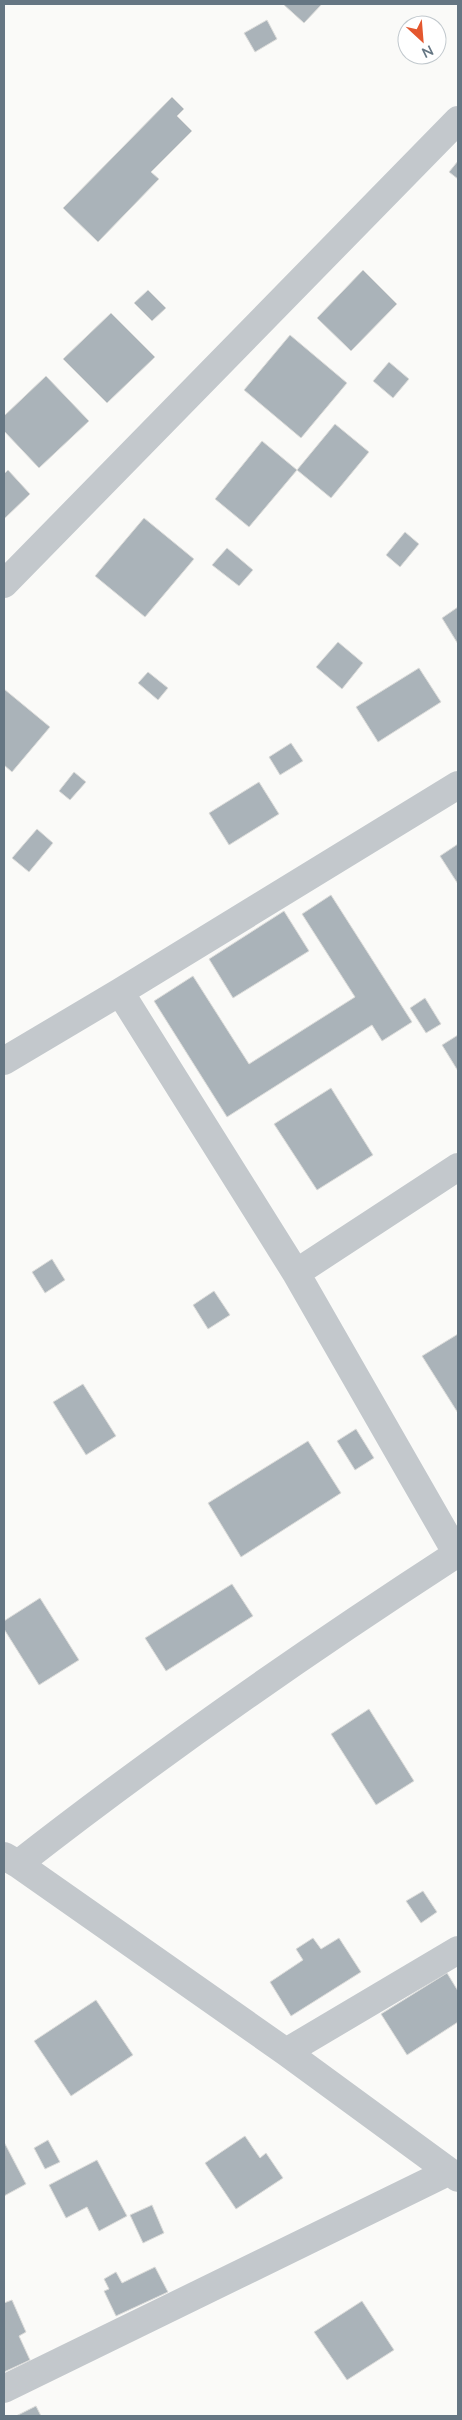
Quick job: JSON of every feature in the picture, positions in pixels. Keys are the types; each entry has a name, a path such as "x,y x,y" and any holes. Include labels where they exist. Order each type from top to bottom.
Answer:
{"street":[{"path":"4,584 458,120"},
{"path":"5,1056 120,992 458,785"},
{"path":"4,2389 453,2175 286,2052 8,1856 104,1797 251,1690 458,1554 296,1273 120,992"},
{"path":"296,1273 458,1167"},
{"path":"286,2052 458,1950"}],"building":[{"path":"283,4 322,4 304,23"},
{"path":"267,20 277,39 255,52 244,33"},
{"path":"172,97 184,109 177,116 192,131 151,172 159,179 98,242 63,208"},
{"path":"458,161 458,179 449,172"},
{"path":"363,270 397,304 351,351 317,318"},
{"path":"148,290 166,308 152,321 134,303"},
{"path":"111,313 155,357 107,403 63,359"},
{"path":"290,335 347,383 301,438 244,390"},
{"path":"389,362 409,379 393,398 373,381"},
{"path":"46,376 89,421 39,468 4,431 4,416"},
{"path":"335,424 369,452 331,498 297,470"},
{"path":"262,441 297,470 249,527 215,499"},
{"path":"8,470 30,494 4,519 4,474"},
{"path":"144,518 194,559 145,617 95,576"},
{"path":"405,532 419,544 400,567 386,555"},
{"path":"227,548 253,570 239,586 212,565"},
{"path":"458,607 458,644 442,618"},
{"path":"338,642 363,663 342,689 316,667"},
{"path":"419,668 441,702 378,742 356,707"},
{"path":"148,672 168,688 158,700 138,683"},
{"path":"4,689 50,727 12,772 4,765"},
{"path":"291,743 303,761 280,775 269,757"},
{"path":"74,772 86,782 70,800 59,791"},
{"path":"259,782 279,814 229,845 209,813"},
{"path":"37,829 53,843 29,872 12,858"},
{"path":"458,844 458,884 440,856"},
{"path":"331,895 412,1022 382,1041 372,1025 227,1117 154,1001 193,976 249,1064 355,997 302,914"},
{"path":"284,911 309,951 233,998 209,959"},
{"path":"425,998 441,1024 426,1033 410,1008"},
{"path":"458,1035 458,1071 442,1045"},
{"path":"331,1088 373,1155 317,1190 274,1124"},
{"path":"52,1259 65,1280 45,1293 32,1272"},
{"path":"214,1291 230,1315 208,1329 193,1305"},
{"path":"458,1334 458,1413 422,1356"},
{"path":"83,1384 116,1436 86,1455 53,1402"},
{"path":"356,1429 374,1458 355,1470 337,1441"},
{"path":"308,1441 341,1493 241,1557 208,1503"},
{"path":"232,1584 253,1616 166,1671 145,1638"},
{"path":"40,1598 79,1660 39,1685 4,1629 4,1621"},
{"path":"369,1709 414,1781 376,1805 331,1734"},
{"path":"423,1891 437,1912 421,1923 406,1901"},
{"path":"313,1938 321,1949 339,1938 361,1972 291,2016 270,1982 303,1960 296,1949"},
{"path":"447,1973 458,1991 458,2022 407,2055 381,2014"},
{"path":"96,2000 133,2055 71,2096 34,2041"},
{"path":"245,2136 260,2158 266,2153 283,2178 236,2209 205,2163"},
{"path":"48,2140 60,2162 45,2169 34,2148"},
{"path":"4,2142 26,2184 4,2196"},
{"path":"97,2160 127,2216 99,2231 87,2207 66,2218 49,2185"},
{"path":"152,2205 164,2233 143,2243 130,2215"},
{"path":"155,2267 168,2292 116,2316 104,2291 109,2289 104,2279 116,2272 122,2283"},
{"path":"12,2300 26,2332 19,2336 30,2360 4,2372 4,2303"},
{"path":"362,2301 394,2350 347,2380 314,2332"},
{"path":"36,2406 41,2416 16,2416"}]}
